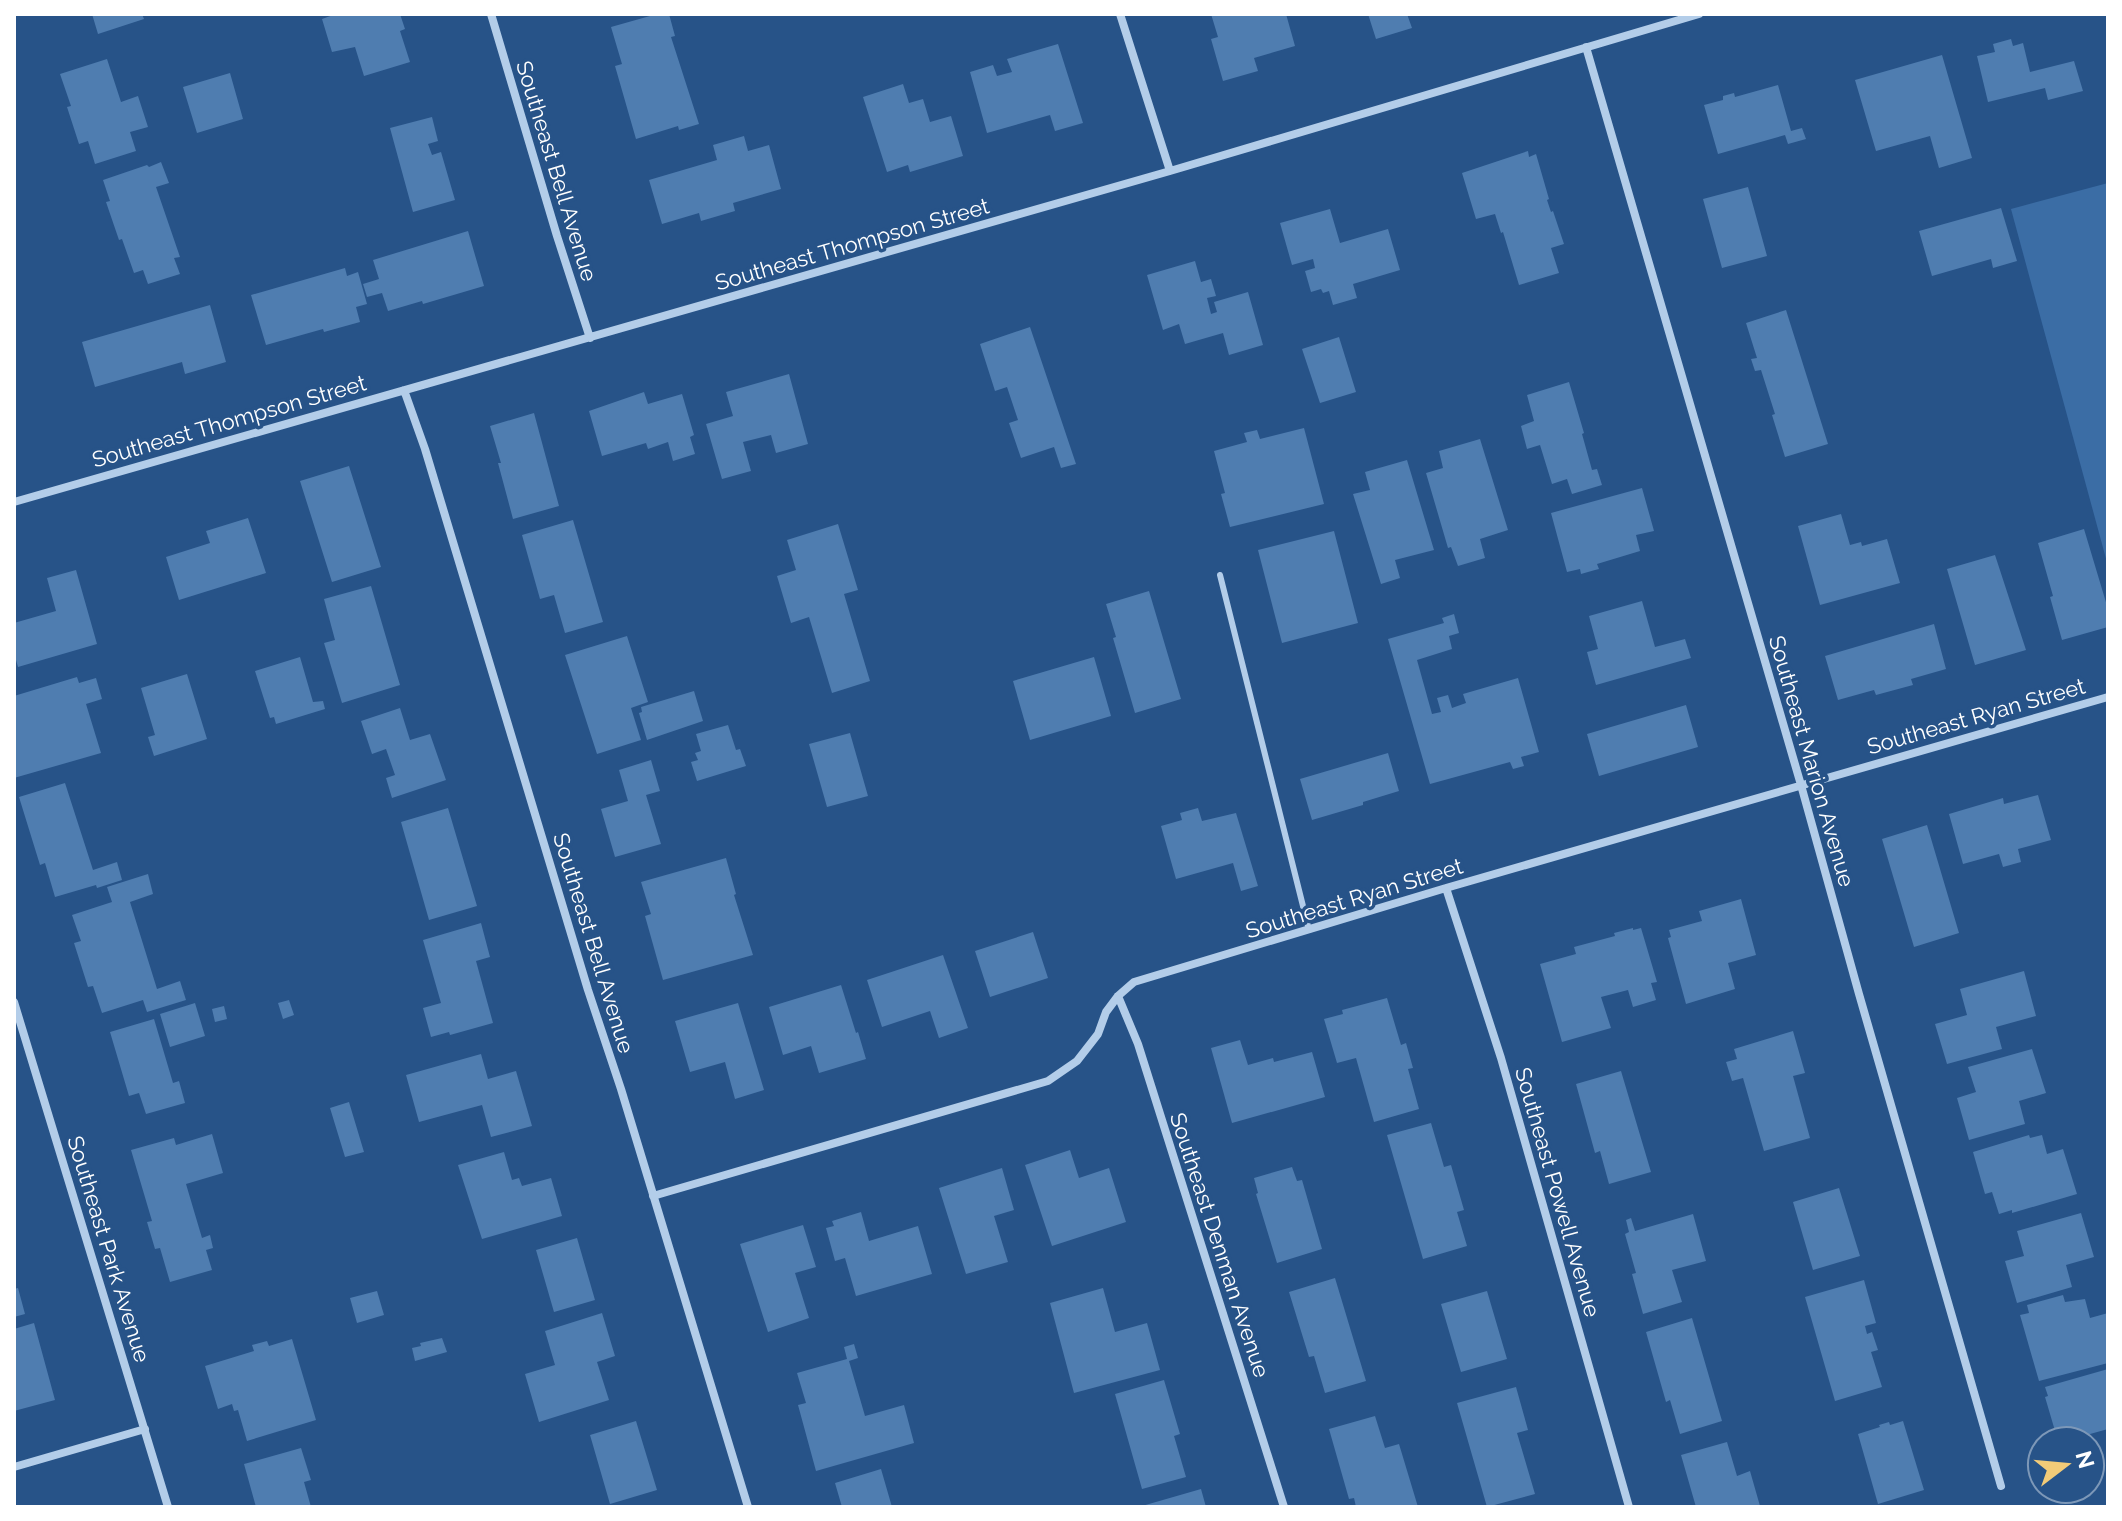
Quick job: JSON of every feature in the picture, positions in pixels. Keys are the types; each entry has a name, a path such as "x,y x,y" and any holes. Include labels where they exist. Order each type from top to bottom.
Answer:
{"street":[{"name":"Southeast Bell Avenue","path":"491,14 590,338"},
{"path":"1120,14 1170,171"},
{"name":"Southeast Thompson Street","path":"14,502 1170,171 1699,14"},
{"name":"Southeast Marion Avenue","path":"1586,47 2001,1486"},
{"name":"Southeast Bell Avenue","path":"404,390 425,449 748,1507"},
{"name":"Southeast Ryan Street","path":"1118,996 1134,982 1446,888 2108,697"},
{"name":"Southeast Powell Avenue","path":"1446,888 1505,1073 1629,1507"},
{"path":"653,1196 1048,1081 1077,1061 1098,1034 1106,1012 1118,996"},
{"name":"Southeast Denman Avenue","path":"1118,996 1138,1044 1284,1507"},
{"name":"Southeast Park Avenue","path":"14,1002 168,1507"},
{"path":"14,1467 145,1429"}],"lane":[{"path":"1220,575 1309,930"}],"shaded area":[{"path":"2108,183 2108,566 2011,209"}],"building":[{"path":"92,14 142,14 144,19 98,34"},
{"path":"336,14 400,14 405,29 400,31 410,62 364,76 355,47 332,52 322,19"},
{"path":"657,14 669,14 675,36 671,37 699,124 679,130 678,126 636,139 615,66 622,64 611,27"},
{"path":"1211,14 1286,14 1295,46 1254,58 1258,71 1223,81 1211,39 1218,37"},
{"path":"1368,14 1407,14 1412,28 1376,39"},
{"path":"2011,39 2013,46 2023,43 2030,72 2074,61 2083,91 2048,100 2045,88 1988,102 1977,56 1995,52 1993,44"},
{"path":"1058,44 1083,123 1055,131 1050,115 987,133 970,72 993,65 997,76 1012,72 1007,59"},
{"path":"1942,55 1972,158 1939,168 1930,136 1876,151 1855,80"},
{"path":"107,59 121,102 138,96 148,127 130,132 136,151 95,164 88,141 79,144 60,74"},
{"path":"230,73 243,119 197,133 183,87"},
{"path":"903,84 909,103 923,99 930,122 951,116 963,156 910,172 908,165 887,172 863,97"},
{"path":"1778,85 1791,131 1802,128 1806,139 1788,144 1785,135 1718,154 1704,105 1723,100 1723,96 1734,93 1735,97"},
{"path":"432,117 438,141 428,144 432,155 441,152 455,200 413,212 390,128"},
{"path":"744,136 748,151 769,145 781,189 733,203 735,211 701,221 699,213 662,224 649,180 717,160 713,145"},
{"path":"1528,151 1529,157 1536,154 1547,200 1564,244 1551,248 1559,273 1519,285 1495,214 1476,219 1462,173"},
{"path":"161,162 169,183 156,187 180,257 174,258 180,274 148,284 143,270 134,273 122,239 119,240 106,202 110,201 103,180"},
{"path":"1748,187 1767,256 1722,268 1703,199"},
{"path":"2001,208 2017,261 1993,268 1991,259 1932,276 1919,231"},
{"path":"1330,209 1340,243 1388,229 1400,270 1353,284 1357,298 1333,305 1329,291 1323,293 1321,289 1311,292 1305,271 1315,268 1313,259 1292,265 1280,223"},
{"path":"468,231 484,286 388,311 382,293 367,297 363,284 379,279 373,260"},
{"path":"1195,261 1201,282 1211,279 1216,296 1207,298 1211,314 1217,312 1214,302 1248,292 1263,345 1229,355 1223,333 1185,344 1179,324 1163,330 1147,275"},
{"path":"345,268 347,276 358,272 367,304 356,307 360,322 266,345 251,295"},
{"path":"210,305 226,362 185,374 182,362 95,387 82,342"},
{"path":"1786,310 1828,444 1785,457 1761,370 1755,371 1751,359 1757,358 1746,323"},
{"path":"1030,327 1076,464 1061,468 1054,447 1021,458 1009,423 1018,420 1007,387 995,391 980,344"},
{"path":"1339,337 1356,392 1320,403 1302,349"},
{"path":"789,374 808,444 776,453 771,435 743,442 751,471 722,479 706,424 733,416 726,392"},
{"path":"1569,382 1592,470 1597,469 1602,485 1572,494 1567,479 1552,484 1540,445 1527,449 1521,426 1534,421 1527,395"},
{"path":"644,392 648,404 682,394 694,435 690,437 695,454 673,461 668,442 648,449 646,443 602,456 589,411"},
{"path":"534,413 559,506 513,519 490,426"},
{"path":"1304,428 1324,504 1230,527 1214,451 1247,442 1244,433 1257,430 1260,439"},
{"path":"1480,439 1508,530 1480,539 1485,558 1458,566 1451,547 1448,548 1426,473 1443,468 1439,451"},
{"path":"1407,460 1434,550 1395,560 1400,578 1381,584 1353,494 1370,490 1365,472"},
{"path":"349,466 381,567 332,582 300,481"},
{"path":"1642,488 1654,531 1636,535 1640,551 1597,564 1599,569 1581,574 1580,569 1567,572 1551,513"},
{"path":"1841,514 1850,545 1861,542 1862,546 1887,539 1900,583 1820,605 1798,526"},
{"path":"248,518 266,573 179,600 166,557 210,543 206,531"},
{"path":"573,520 603,622 565,633 554,595 540,599 522,535"},
{"path":"838,524 858,590 844,594 870,681 832,693 809,617 791,623 777,576 796,570 787,540"},
{"path":"2084,529 2108,609 2108,627 2062,640 2038,543"},
{"path":"1334,531 1358,623 1282,643 1258,550"},
{"path":"1995,555 2026,650 1975,665 1947,569"},
{"path":"76,570 97,644 18,667 14,653 14,623 56,611 47,578"},
{"path":"371,586 400,685 342,703 324,643 335,640 324,599"},
{"path":"1149,591 1181,699 1135,713 1106,604"},
{"path":"1642,601 1655,647 1685,639 1691,658 1596,685 1587,652 1598,649 1589,616"},
{"path":"1454,614 1459,633 1449,636 1452,649 1417,660 1432,714 1441,712 1437,698 1448,695 1452,708 1466,703 1463,694 1518,678 1539,752 1521,757 1524,766 1513,769 1510,762 1430,784 1388,639 1444,623 1442,618"},
{"path":"1934,624 1946,669 1911,679 1913,685 1876,695 1874,690 1838,700 1825,656"},
{"path":"627,636 648,702 631,708 641,740 597,754 565,655"},
{"path":"300,657 313,702 323,701 325,709 276,724 274,717 270,718 255,671"},
{"path":"1094,657 1111,716 1030,740 1013,681"},
{"path":"187,674 207,739 154,756 148,737 155,735 141,688"},
{"path":"77,677 79,683 96,678 102,699 86,704 101,753 14,778 14,696"},
{"path":"694,691 703,721 647,740 639,713 642,712 641,707"},
{"path":"1686,705 1698,747 1599,776 1587,734"},
{"path":"400,708 410,740 430,734 446,780 392,798 386,778 395,775 386,749 372,754 361,721"},
{"path":"728,725 736,750 740,749 746,766 697,781 691,762 698,760 695,753 701,751 696,734"},
{"path":"850,733 868,796 827,807 809,744"},
{"path":"1388,753 1399,791 1312,820 1300,779"},
{"path":"651,760 660,791 646,795 661,844 615,857 601,809 628,801 619,770"},
{"path":"65,783 93,870 117,862 122,880 55,897 45,863 40,865 19,797"},
{"path":"2038,795 2051,840 2018,849 2021,862 2003,867 1999,854 1963,864 1949,814 2003,798 2004,804"},
{"path":"448,808 477,906 429,920 401,822"},
{"path":"1198,808 1202,821 1236,813 1258,886 1241,891 1233,863 1176,879 1161,826 1182,820 1180,813"},
{"path":"1927,825 1959,933 1914,947 1882,839"},
{"path":"726,858 753,955 663,980 645,916 651,914 641,882"},
{"path":"148,874 153,894 130,902 157,989 180,981 186,1000 147,1012 143,1000 102,1013 93,986 88,987 74,943 81,941 72,915 112,902 107,887"},
{"path":"1741,899 1756,955 1728,963 1735,989 1686,1004 1668,938 1671,937 1669,930 1702,921 1699,911"},
{"path":"481,923 490,957 476,961 493,1023 431,1037 423,1008 441,1003 423,940"},
{"path":"1641,928 1657,982 1651,983 1656,1000 1633,1007 1628,990 1601,997 1611,1028 1562,1042 1540,964 1576,954 1574,947"},
{"path":"1033,932 1048,978 990,997 975,951"},
{"path":"943,955 968,1028 939,1038 930,1011 882,1027 867,980"},
{"path":"2024,971 2036,1016 1996,1027 2002,1049 1947,1064 1935,1024 1967,1015 1960,989"},
{"path":"841,985 866,1059 819,1073 811,1046 783,1055 769,1007"},
{"path":"1387,998 1401,1045 1406,1043 1413,1068 1408,1069 1419,1109 1374,1122 1356,1058 1337,1063 1324,1019 1343,1014 1342,1010"},
{"path":"289,1000 294,1015 283,1019 278,1003"},
{"path":"195,1003 205,1036 170,1047 160,1014"},
{"path":"738,1003 764,1090 735,1099 725,1062 690,1072 675,1021"},
{"path":"224,1006 227,1019 215,1022 212,1009"},
{"path":"154,1019 173,1083 179,1081 185,1103 146,1114 139,1093 129,1096 110,1032"},
{"path":"1793,1031 1805,1073 1793,1076 1810,1138 1764,1151 1743,1078 1732,1081 1726,1062 1737,1059 1734,1049"},
{"path":"1240,1040 1248,1065 1312,1052 1325,1097 1232,1123 1211,1048"},
{"path":"2032,1049 2046,1093 2019,1101 2025,1124 1969,1140 1957,1098 1976,1092 1968,1067"},
{"path":"481,1054 488,1079 516,1071 532,1126 491,1137 482,1105 419,1122 406,1075"},
{"path":"1621,1071 1651,1172 1609,1184 1600,1151 1595,1153 1576,1084"},
{"path":"349,1102 364,1152 345,1157 330,1108"},
{"path":"1431,1123 1444,1167 1451,1165 1464,1210 1457,1212 1467,1246 1423,1259 1387,1135"},
{"path":"212,1134 223,1173 186,1184 202,1238 210,1235 213,1248 206,1250 212,1270 170,1282 160,1248 155,1249 147,1222 152,1221 131,1150 174,1138 176,1145"},
{"path":"2029,1135 2030,1138 2042,1135 2047,1154 2063,1149 2077,1194 1999,1214 1992,1192 1985,1194 1973,1152"},
{"path":"1070,1150 1079,1178 1109,1168 1126,1222 1052,1246 1025,1165"},
{"path":"504,1152 512,1180 519,1178 522,1186 551,1178 562,1216 482,1239 458,1165"},
{"path":"1292,1167 1297,1181 1302,1180 1322,1249 1277,1263 1254,1178"},
{"path":"1002,1168 1014,1210 994,1216 1008,1262 966,1274 939,1188"},
{"path":"1839,1188 1860,1256 1813,1270 1793,1202"},
{"path":"861,1212 869,1241 918,1226 932,1274 856,1296 845,1258 835,1261 826,1228 834,1226 832,1221"},
{"path":"2081,1213 2094,1257 2066,1265 2072,1287 2017,1303 2005,1261 2024,1256 2017,1231"},
{"path":"1693,1214 1706,1261 1672,1270 1682,1302 1643,1314 1632,1274 1636,1273 1625,1234 1629,1232 1626,1220 1631,1218 1635,1231"},
{"path":"803,1225 816,1267 795,1273 809,1318 768,1332 740,1244"},
{"path":"577,1238 595,1300 554,1312 536,1250"},
{"path":"1335,1278 1366,1381 1325,1393 1314,1356 1309,1357 1289,1292"},
{"path":"1864,1280 1876,1323 1865,1326 1867,1334 1872,1332 1878,1350 1871,1352 1882,1387 1835,1401 1805,1297"},
{"path":"18,1288 25,1314 14,1317 14,1289"},
{"path":"1103,1288 1115,1332 1147,1323 1160,1370 1074,1393 1050,1303"},
{"path":"377,1291 384,1315 357,1323 350,1298"},
{"path":"1487,1291 1507,1359 1461,1372 1441,1304"},
{"path":"2063,1295 2065,1302 2085,1299 2090,1318 2108,1313 2108,1363 2039,1381 2020,1315 2029,1313 2027,1305"},
{"path":"602,1313 615,1356 597,1362 609,1400 539,1422 525,1374 555,1365 545,1331"},
{"path":"1692,1318 1722,1421 1680,1434 1670,1400 1666,1402 1646,1332"},
{"path":"34,1323 55,1400 14,1411 14,1329"},
{"path":"442,1338 447,1352 415,1361 412,1348"},
{"path":"292,1339 316,1420 247,1441 238,1410 234,1411 232,1404 218,1409 205,1366 254,1351 252,1345 267,1341 269,1346"},
{"path":"854,1344 858,1358 849,1361 865,1416 904,1405 914,1443 816,1471 798,1405 806,1403 797,1373 847,1359 844,1347"},
{"path":"2108,1369 2108,1429 2106,1425 2053,1425 2045,1387"},
{"path":"1164,1380 1180,1434 1174,1436 1186,1477 1142,1489 1115,1394"},
{"path":"1516,1387 1528,1430 1517,1433 1535,1494 1487,1507 1457,1403"},
{"path":"1375,1416 1385,1448 1399,1444 1418,1507 1356,1507 1354,1498 1349,1499 1329,1429"},
{"path":"636,1421 657,1490 610,1504 590,1435"},
{"path":"1903,1421 1924,1490 1878,1504 1858,1434 1889,1422 1890,1425"},
{"path":"1727,1442 1737,1476 1750,1471 1760,1506 1696,1507 1681,1455"},
{"path":"301,1448 311,1480 304,1482 311,1507 256,1507 244,1464"},
{"path":"881,1469 892,1507 842,1507 835,1483"},
{"path":"1201,1489 1206,1507 1142,1507 1142,1506"}]}
